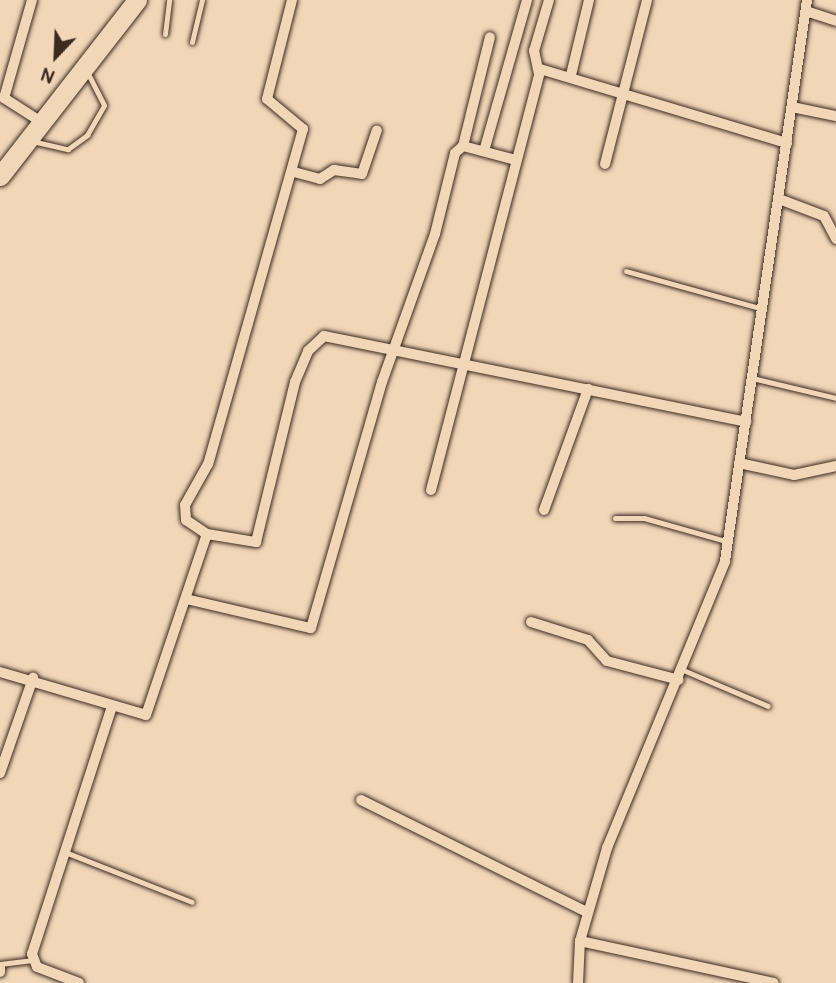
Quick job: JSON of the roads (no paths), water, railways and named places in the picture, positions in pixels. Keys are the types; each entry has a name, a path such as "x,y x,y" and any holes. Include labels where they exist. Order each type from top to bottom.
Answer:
{"highway":[{"path":"0,176 137,0"}],"street":[{"path":"32,0 4,98 43,123"},
{"path":"292,0 267,99 302,124 293,172 208,464 185,505 186,520 208,534 251,544 260,536 295,382 314,342 332,336 746,422"},
{"path":"484,151 527,0"},
{"path":"431,490 461,364 540,69 534,51 549,0"},
{"path":"571,75 589,0"},
{"path":"605,164 647,0"},
{"path":"578,983 580,941 587,912 620,812 681,675 729,542 807,5 836,21"},
{"path":"187,599 311,628 455,153 463,146 489,37"},
{"path":"540,69 571,75 787,143"},
{"path":"792,107 836,116"},
{"path":"293,172 320,179 334,170 362,174 377,130"},
{"path":"463,146 516,160"},
{"path":"779,198 820,212 836,239"},
{"path":"544,510 588,389"},
{"path":"739,463 794,475 836,466"},
{"path":"0,672 33,678 142,715 152,709 208,534"},
{"path":"531,622 587,640 607,661 681,675"},
{"path":"0,773 33,678"},
{"path":"79,983 31,960 112,706"},
{"path":"361,800 587,912"},
{"path":"580,941 774,983"}],"lane":[{"path":"164,34 169,0"},
{"path":"192,42 202,0"},
{"path":"29,140 68,149 87,135 104,105 85,68"},
{"path":"626,271 762,309"},
{"path":"752,378 836,398"},
{"path":"615,518 644,518 729,542"},
{"path":"681,675 768,706"},
{"path":"65,852 192,902"},
{"path":"0,968 31,960"}]}
